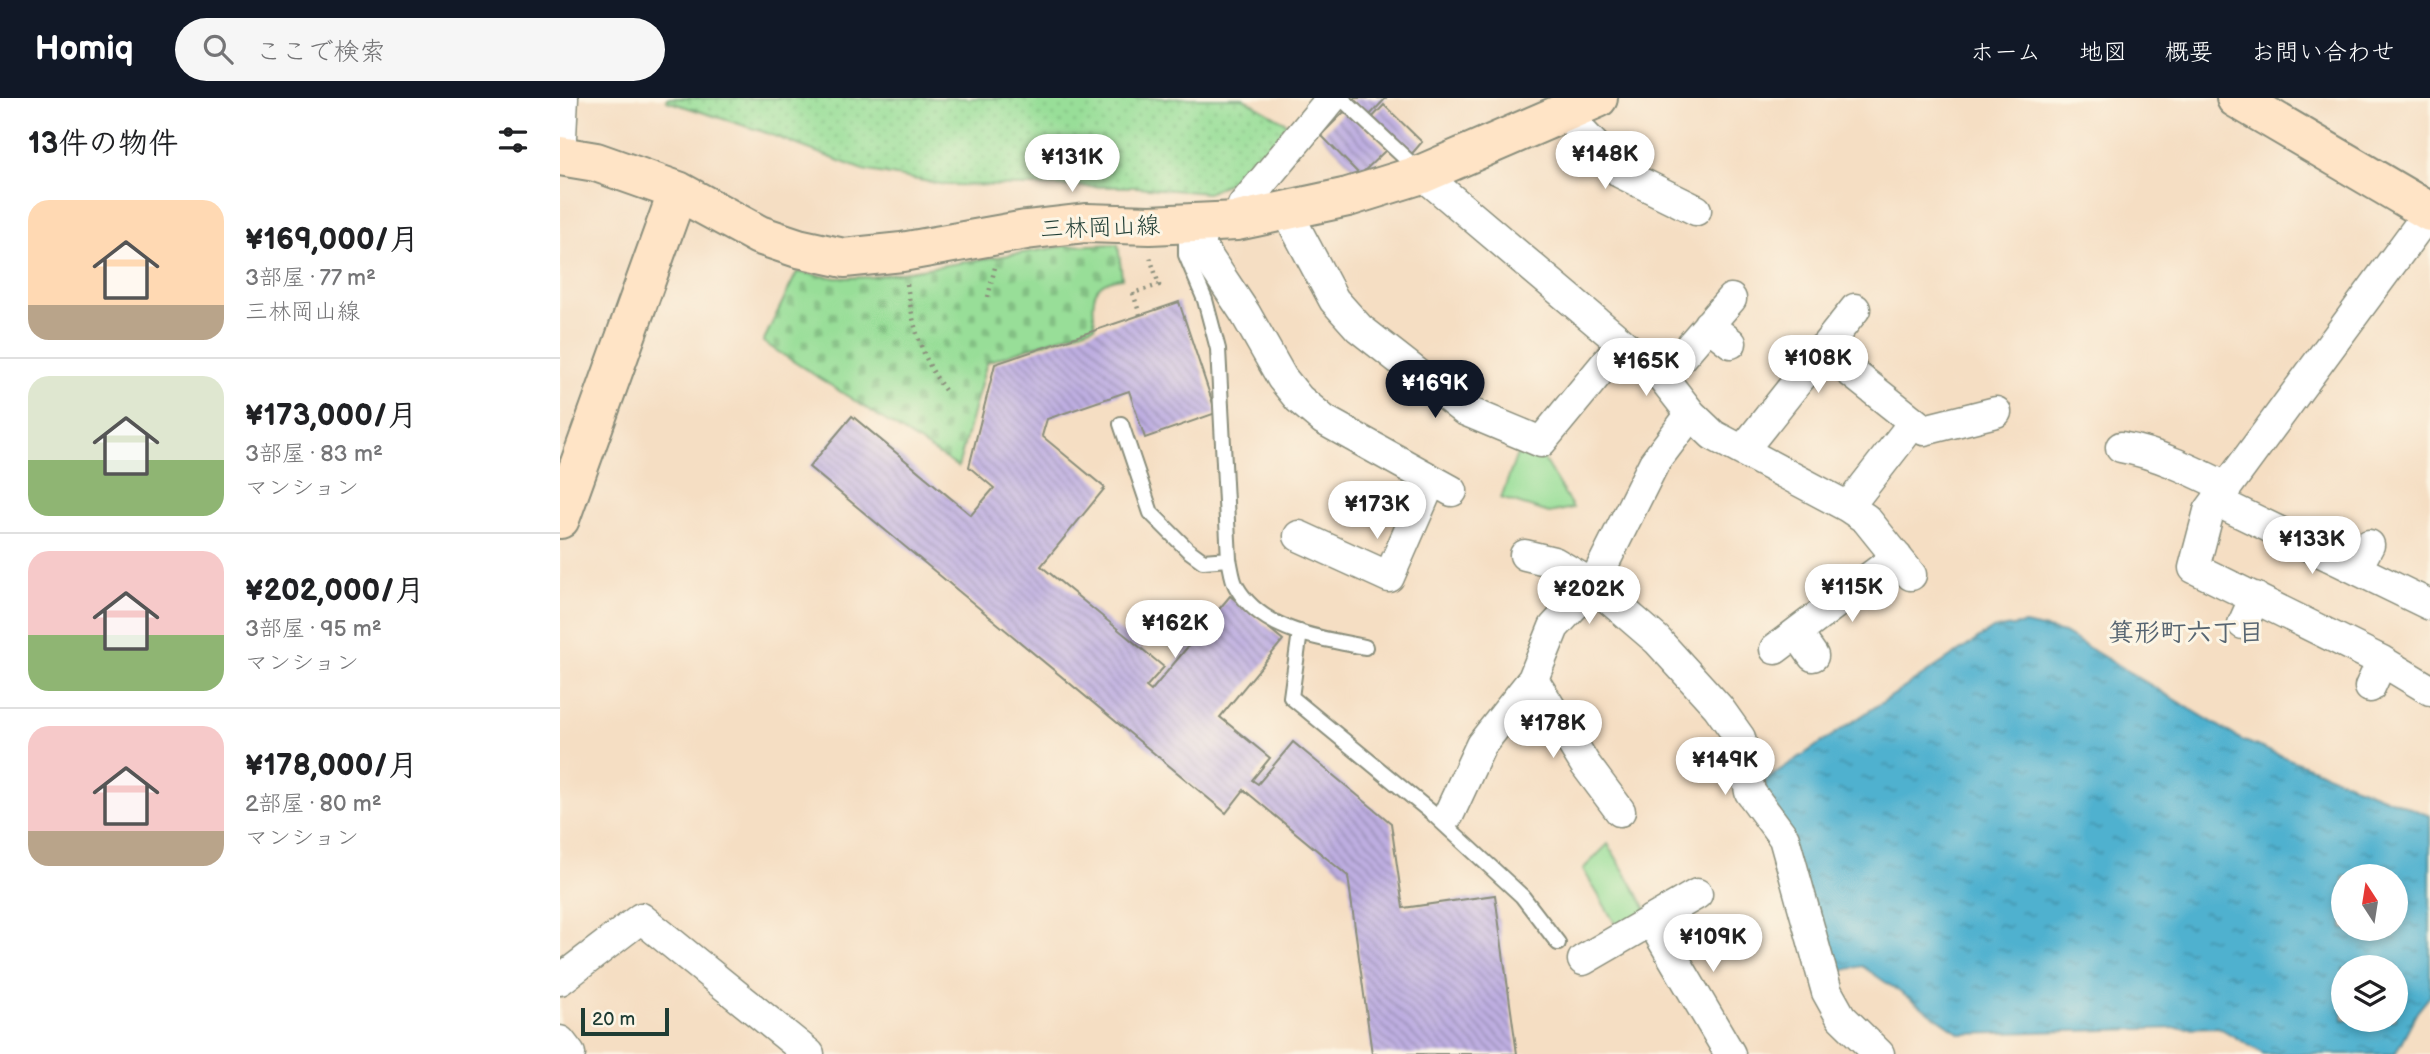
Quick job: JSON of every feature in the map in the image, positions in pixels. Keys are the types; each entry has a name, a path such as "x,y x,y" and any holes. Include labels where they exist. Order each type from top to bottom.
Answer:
{"main road":[{"path":"2236,98 2430,212"},
{"name":"三林岡山線","path":"560,156 596,162 678,191 759,235 798,248 844,258 902,252 1026,230 1086,223 1237,221 1348,197 1422,174 1582,104"},
{"path":"560,519 678,191"}],"street":[{"path":"560,156 563,98"},
{"path":"1237,221 1243,205 1332,98"},
{"path":"1582,104 1576,126 1621,173 1696,210"},
{"path":"1422,174 1663,378 1691,414 1713,435 1866,519 1904,566 1795,646"},
{"path":"1286,210 1334,300 1359,328 1464,410 1541,442 1621,345"},
{"path":"2430,212 2221,494 2210,511 2194,568 2249,610 2376,674 2430,690"},
{"path":"1168,224 1245,313 1282,377 1299,399 1324,420 1442,486 1389,577 1299,536"},
{"path":"1663,378 1731,299"},
{"path":"1743,450 1855,309"},
{"path":"1708,325 1731,343"},
{"path":"1822,349 1924,430 1996,412"},
{"path":"1449,814 1481,745 1533,679 1554,627 1593,585 1654,463 1691,414"},
{"path":"1848,507 1914,422"},
{"path":"2121,447 2172,460 2221,494 2363,557 2430,605"},
{"path":"1525,555 1554,562 1593,585 1657,640 1718,708 1740,738 1750,792 1784,838 1827,992 1841,1017 1879,1054"},
{"path":"1533,679 1585,764 1620,811"},
{"path":"1583,960 1697,894"},
{"path":"560,980 640,918 809,1054"},
{"path":"1651,920 1730,1054"},
{"path":"560,1041 570,1054"}],"lane":[{"path":"1341,98 1422,174"},
{"path":"1168,224 1186,255 1205,300 1218,349 1229,559 1235,585 1255,609 1278,625 1365,647"},
{"path":"1121,424 1151,513 1203,561 1229,559"},
{"path":"1300,632 1291,697 1432,813 1522,896 1558,943"}],"path":[{"path":"1140,315 1133,293 1159,285 1147,247 1168,224"},
{"path":"902,252 913,327 933,374 947,393"}],"green space":[{"path":"667,98 1243,98 1288,124 1256,169 1208,193 1136,187 946,185 863,170 764,132 667,101"},
{"path":"1118,244 1122,278 1104,283 1095,293 1095,326 987,362 958,467 763,342 797,272 837,278 871,277 1066,246"},
{"path":"1520,446 1541,455 1573,508 1549,513 1501,498"},
{"path":"1608,844 1647,910 1617,927 1583,869"}],"water":[{"path":"2025,624 2064,633 2242,740 2430,816 2430,996 2408,1029 2408,955 2331,955 2331,1032 2407,1032 2395,1054 2264,1054 2218,1027 1961,1034 1862,966 1833,972 1765,793 1765,780 1993,629"}],"building":[{"path":"1355,98 1386,98 1368,117 1352,101"},
{"path":"1384,105 1422,142 1409,157 1370,120"},
{"path":"1346,110 1386,150 1360,175 1321,135"},
{"path":"1179,302 1216,413 1145,438 1129,391 1047,419 1042,436 1105,488 1041,566 1164,667 1146,687 1151,691 1230,596 1283,640 1220,717 1270,758 1252,780 1258,784 1293,742 1391,823 1403,908 1495,895 1517,1054 1372,1054 1348,876 1244,790 1226,813 809,467 852,416 971,515 994,488 969,467 995,364"}],"district":[{"name":"箕形町六丁目","path":"2186,632"}]}
